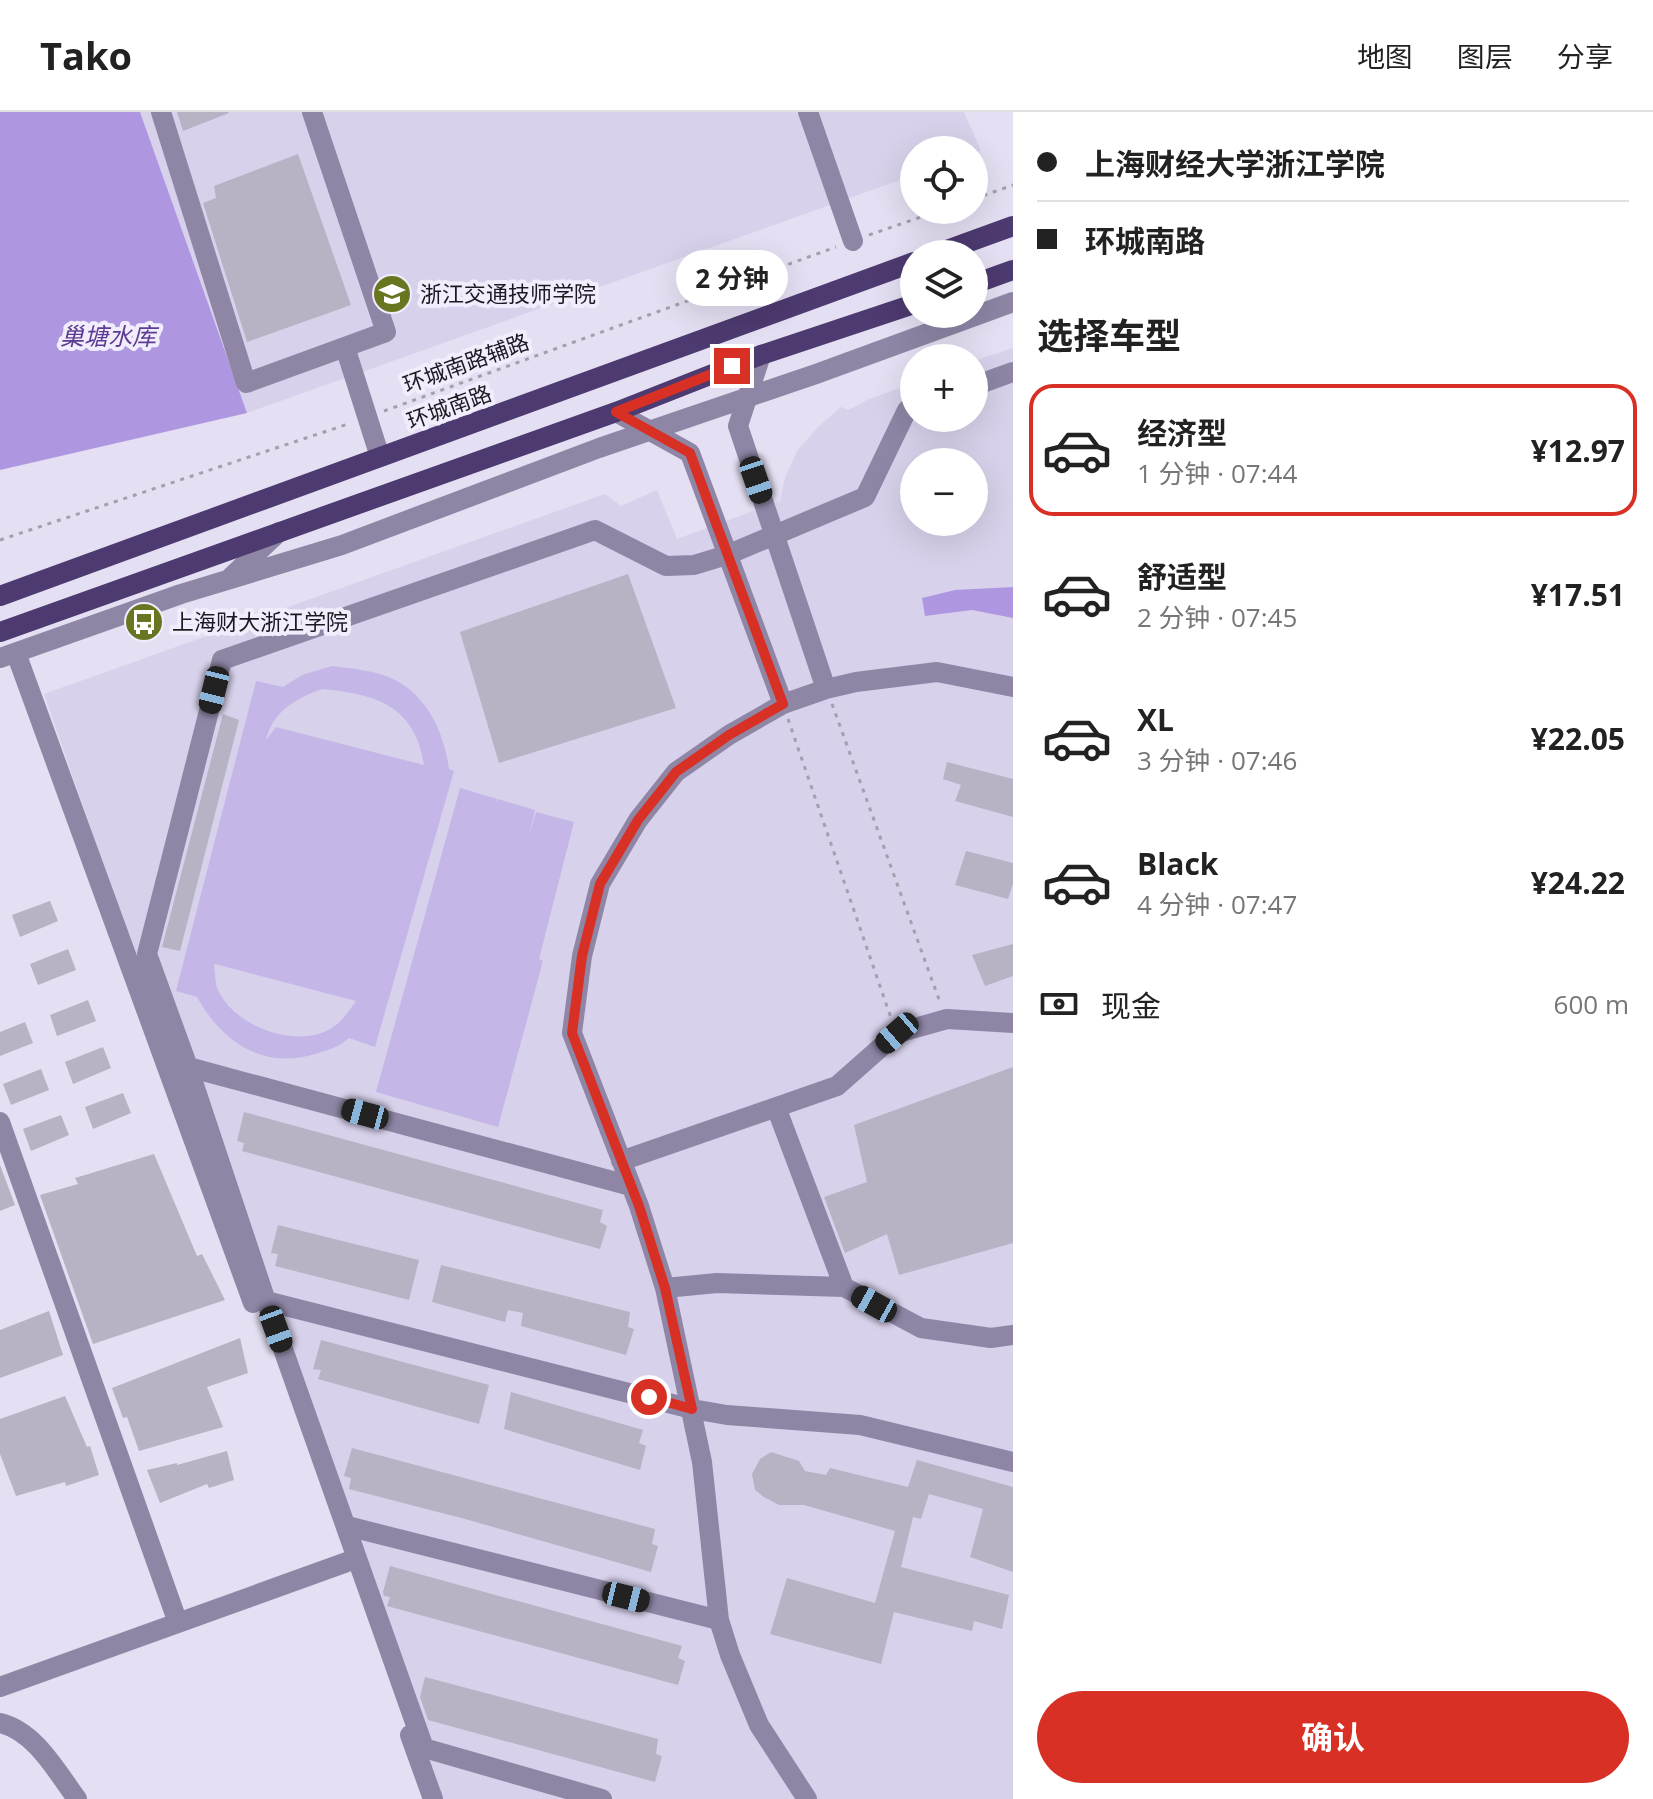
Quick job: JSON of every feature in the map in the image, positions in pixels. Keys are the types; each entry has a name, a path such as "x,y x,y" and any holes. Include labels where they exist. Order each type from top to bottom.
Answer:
{"main road":[{"path":"974,240 1013,226"},
{"name":"环城南路","path":"0,596 900,267"},
{"path":"988,279 1013,270"},
{"path":"0,632 616,412 761,355 900,309"}],"street":[{"path":"161,112 246,383 386,332 312,112"},
{"path":"808,112 853,241"},
{"path":"433,1799 8,656 228,580 342,545 1013,302"},
{"path":"345,347 380,457"},
{"path":"761,355 738,426 826,689"},
{"path":"988,381 1013,372"},
{"path":"616,412 690,453 783,704"},
{"path":"444,1799 266,1301 147,954 222,660 595,530 666,566 694,565 727,555 865,497 900,424"},
{"path":"228,580 279,532"},
{"path":"807,1799 759,1725 719,1620 702,1462 665,1288 631,1186 572,1033 582,956 600,884 638,820 676,772 729,735 783,704 856,682 937,672 1013,687"},
{"path":"621,1161 837,1086 897,1033 947,1019 1013,1023"},
{"path":"188,1067 631,1186"},
{"path":"776,1107 844,1287"},
{"path":"0,1122 178,1623"},
{"path":"665,1288 717,1283 844,1287 921,1328 991,1338 1013,1335"},
{"path":"266,1301 692,1409 727,1415 860,1425 1013,1462"},
{"path":"347,1526 719,1620"},
{"path":"0,1687 347,1562"},
{"path":"0,1723 14,1726 39,1748 77,1799"},
{"path":"424,1748 602,1799"}],"path":[{"path":"988,194 1013,185"},
{"name":"环城南路辅路","path":"0,540 367,417 901,224"},
{"path":"826,689 947,1019"},
{"path":"783,704 897,1033"}],"shaded area":[{"name":"浙江交通技师学院","path":"140,112 964,112 974,136 900,136 900,180 247,413"},
{"path":"1013,348 1013,1799 435,1799 44,694 605,494 621,506 657,490 677,539 780,501 785,478 797,451 841,407 848,410 900,388 900,432 988,432 988,356"},
{"path":"332,666 380,674 407,687 432,717 443,742 449,769 454,771 375,1047 349,1038 315,1054 278,1058 261,1055 232,1039 207,1013 197,997 176,991 256,681 283,687 302,675","holes":["322,689 359,695 390,706 412,729 424,765 276,727 266,740 274,721 286,707","215,964 356,1001 339,1023 322,1033 288,1036 271,1032 254,1025 227,1004 217,987"]},
{"path":"460,788 497,799 496,804 498,799 535,810 529,836 536,812 574,822 539,959 543,961 498,1127 376,1092"}],"water":[{"name":"巢塘水库","path":"0,112 140,112 247,413 0,470"},
{"path":"1013,587 1013,618 972,610 925,616 922,598 955,590"}],"building":[{"path":"177,112 228,112 229,113 183,131"},
{"path":"298,154 351,305 247,342 203,203 216,198 214,186"},
{"path":"628,574 676,708 499,763 460,632"},
{"path":"223,714 239,720 180,951 162,947"},
{"path":"947,762 1013,779 1013,817 955,801 961,785 943,779"},
{"path":"966,851 1013,863 1013,884 1008,899 955,885"},
{"path":"50,901 58,921 20,937 12,915"},
{"path":"1013,944 1013,976 985,986 972,955"},
{"path":"68,949 76,970 38,985 30,964"},
{"path":"88,1000 96,1021 57,1036 50,1015"},
{"path":"25,1022 33,1043 0,1056 0,1032"},
{"path":"103,1047 111,1068 73,1084 65,1062"},
{"path":"1013,1067 1013,1243 899,1275 887,1234 845,1253 824,1197 867,1182 854,1125"},
{"path":"41,1069 49,1090 11,1105 3,1084"},
{"path":"123,1093 131,1113 93,1129 85,1107"},
{"path":"244,1112 603,1210 600,1222 607,1226 600,1249 242,1151 244,1143 237,1141"},
{"path":"61,1115 69,1135 31,1151 23,1129"},
{"path":"154,1154 197,1256 202,1254 225,1300 93,1344 40,1195 78,1184 75,1178"},
{"path":"0,1165 15,1205 0,1211"},
{"path":"278,1225 419,1260 409,1300 275,1266 278,1254 271,1253"},
{"path":"441,1265 630,1312 628,1327 634,1329 626,1355 521,1326 523,1313 508,1310 505,1322 432,1302"},
{"path":"49,1311 63,1355 0,1378 0,1330"},
{"path":"240,1338 248,1373 207,1387 223,1427 139,1451 112,1388"},
{"path":"321,1340 489,1385 479,1424 318,1379 321,1370 313,1369"},
{"path":"511,1392 643,1430 639,1443 646,1446 640,1470 504,1429"},
{"path":"65,1396 87,1447 90,1446 99,1475 66,1486 65,1482 16,1496 0,1454 0,1419"},
{"path":"352,1448 655,1529 652,1544 658,1546 651,1572 349,1489 351,1478 344,1476"},
{"path":"227,1451 234,1480 209,1488 207,1484 160,1503 147,1470"},
{"path":"771,1452 799,1461 805,1471 826,1475 830,1468 908,1487 917,1460 1013,1487 1013,1572 970,1557 983,1509 929,1494 921,1519 913,1517 901,1567 1009,1595 1002,1629 974,1621 972,1631 894,1612 881,1664 770,1634 787,1578 875,1603 895,1531 804,1505 779,1505 764,1497 755,1490 752,1474 760,1459"},
{"path":"390,1566 682,1646 678,1658 685,1661 678,1685 387,1606 390,1597 384,1596 383,1592"},
{"path":"425,1677 658,1739 656,1754 662,1756 655,1782 428,1720 420,1697"}],"place":[{"name":"浙江交通技师学院","path":"392,294"},
{"name":"上海财大浙江学院","path":"144,622"}],"route":[{"path":"649,1397 692,1409 665,1288 639,1206 572,1033 582,956 600,884 638,820 676,772 729,735 783,704 690,453 616,412 732,366"}]}
